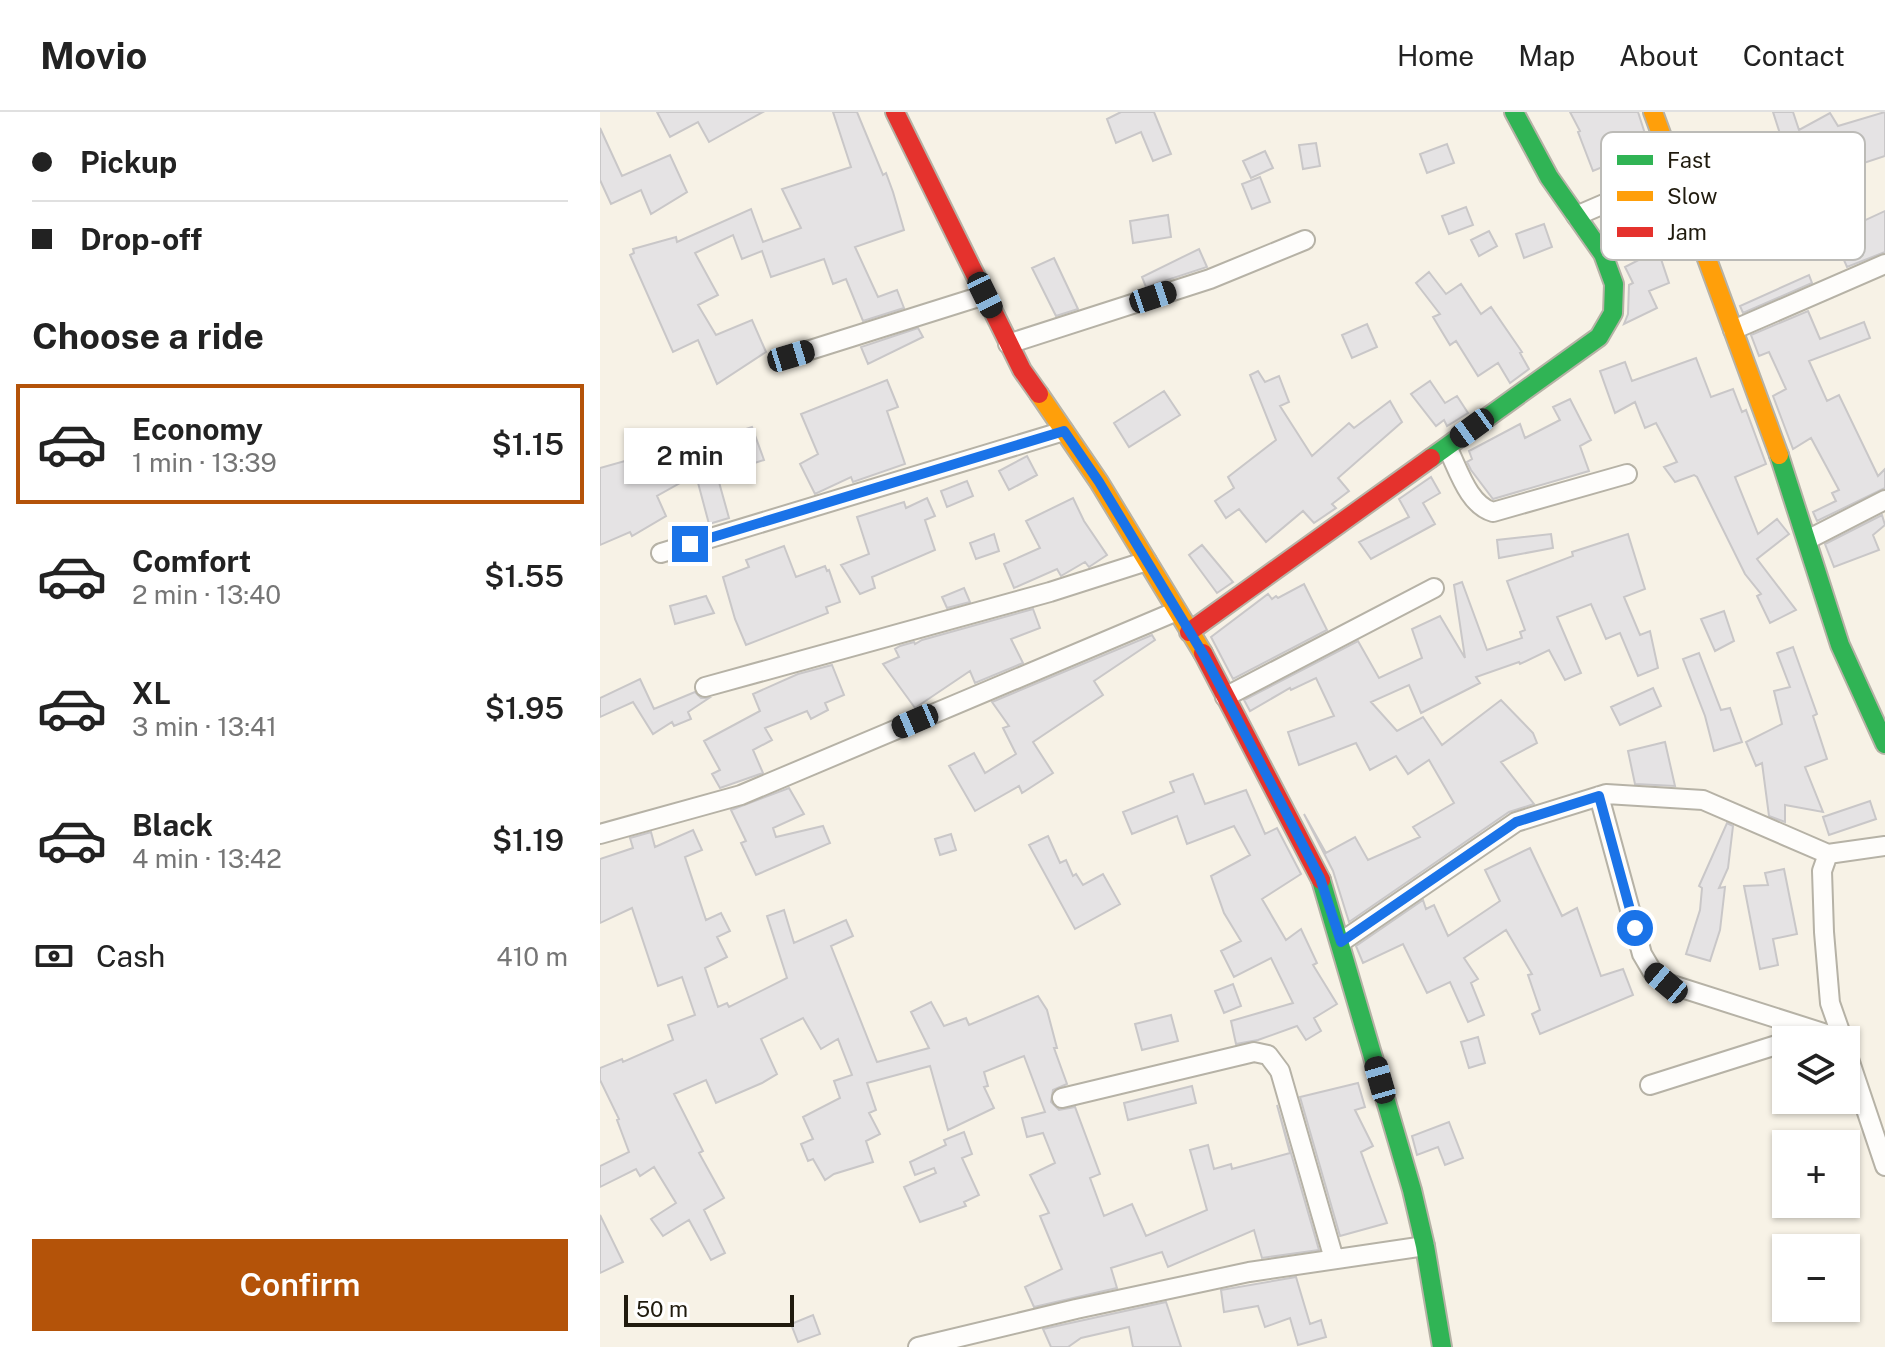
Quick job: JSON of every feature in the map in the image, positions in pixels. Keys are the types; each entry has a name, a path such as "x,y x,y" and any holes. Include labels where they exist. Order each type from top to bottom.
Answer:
{"street":[{"path":"895,112 1022,370 1099,482 1177,611 1320,878 1412,1190 1442,1347"},
{"path":"1514,112 1549,177 1601,251"},
{"path":"1653,112 1661,132"},
{"path":"1576,216 1601,205"},
{"path":"1008,344 1210,279 1305,240"},
{"path":"1189,632 1599,337 1613,313 1614,284 1605,260"},
{"path":"1708,260 1807,540 1840,645 1885,744"},
{"path":"1733,330 1885,264"},
{"path":"791,356 985,295"},
{"path":"661,553 1064,431"},
{"path":"1447,447 1473,498 1483,509 1493,512 1627,474"},
{"path":"1807,540 1885,500"},
{"path":"705,687 1050,592 1147,561"},
{"path":"1225,697 1434,588"},
{"path":"600,834 741,795 1177,611"},
{"path":"1341,942 1516,822 1606,794 1703,800 1828,854 1885,846"},
{"path":"1599,796 1642,954 1652,971 1666,983 1800,1026"},
{"path":"1828,854 1822,871 1824,932 1830,1003 1837,1026"},
{"path":"1650,1085 1772,1046"},
{"path":"1062,1098 1254,1052 1268,1055 1280,1071 1334,1259"},
{"path":"1860,1092 1885,1166"},
{"path":"918,1347 1235,1275 1425,1246"}],"building":[{"path":"657,112 763,112 709,142 698,122 670,137"},
{"path":"833,112 857,112 893,192 904,230 855,247 878,297 897,290 904,308 863,321 846,279 833,284 824,259 771,277 762,251 742,259 733,235 695,253 718,295 698,305 716,335 752,320 766,352 717,384 698,340 673,352 630,255 634,253 633,249 676,237 677,242 751,209 763,242 801,228 782,189 851,167"},
{"path":"1121,112 1154,112 1171,154 1153,161 1141,132 1116,143 1107,119"},
{"path":"1570,112 1638,112 1644,132 1601,132 1601,168 1593,171 1580,131"},
{"path":"1773,112 1793,112 1799,130 1830,113 1838,126 1885,112 1885,156 1865,163 1865,132 1779,132"},
{"path":"600,128 622,176 670,155 687,192 651,214 641,190 611,204 600,180"},
{"path":"1316,143 1320,166 1303,169 1299,145"},
{"path":"1447,144 1454,163 1427,173 1420,154"},
{"path":"1265,151 1273,168 1251,178 1243,161"},
{"path":"1260,177 1270,202 1252,209 1242,184"},
{"path":"1466,207 1473,225 1449,234 1442,216"},
{"path":"1885,211 1885,252 1865,260 1865,220"},
{"path":"1168,215 1171,237 1133,243 1130,221"},
{"path":"1544,224 1552,247 1524,258 1516,234"},
{"path":"1489,231 1497,246 1479,256 1471,240"},
{"path":"1199,249 1207,267 1146,287 1142,277"},
{"path":"1054,258 1078,309 1056,316 1032,268"},
{"path":"1639,260 1661,260 1669,283 1649,291 1657,308 1624,324 1628,314 1629,285 1633,283 1625,267"},
{"path":"1844,260 1865,260 1847,267"},
{"path":"1429,272 1446,294 1461,284 1481,314 1491,307 1522,352 1529,369 1510,383 1498,363 1478,376 1456,341 1450,345 1433,317 1440,314 1416,283"},
{"path":"1809,275 1812,283 1743,313 1740,306"},
{"path":"1808,311 1820,339 1864,322 1870,338 1809,361 1827,401 1839,395 1878,476 1885,469 1885,488 1817,521 1813,512 1836,501 1832,493 1839,490 1811,438 1793,449 1773,396 1786,389 1769,352 1759,356 1751,335"},
{"path":"1367,324 1377,347 1352,358 1342,335"},
{"path":"918,328 923,337 868,364 861,347"},
{"path":"1696,358 1711,397 1733,389 1742,412 1746,410 1766,464 1735,477 1758,534 1777,519 1789,534 1757,559 1796,610 1770,623 1757,596 1761,594 1745,574 1697,477 1694,475 1675,482 1664,467 1677,462 1656,423 1645,428 1635,402 1615,413 1600,371 1625,362 1632,381"},
{"path":"1258,371 1265,382 1279,376 1289,402 1280,406 1312,456 1349,423 1354,428 1390,401 1402,422 1338,478 1349,491 1332,504 1336,508 1314,523 1303,511 1266,542 1239,509 1226,518 1215,501 1234,488 1228,477 1276,440 1250,375"},
{"path":"887,380 898,407 887,411 905,464 853,482 851,477 815,494 800,464 818,454 801,414"},
{"path":"1430,381 1445,403 1457,396 1468,413 1447,426 1444,420 1436,426 1411,394"},
{"path":"1164,391 1180,415 1129,447 1114,423"},
{"path":"1570,399 1591,440 1580,446 1589,471 1493,499 1467,462 1472,459 1469,451 1520,424 1525,438 1560,420 1553,407"},
{"path":"752,427 764,460 717,475 729,518 709,524 693,464 735,436 734,433"},
{"path":"671,448 680,483 657,496 666,516 632,536 630,532 600,545 600,468"},
{"path":"1027,456 1037,475 1009,490 999,471"},
{"path":"1431,477 1440,493 1423,503 1435,524 1371,559 1359,542 1409,517 1399,499"},
{"path":"967,481 973,496 947,507 941,491"},
{"path":"927,498 935,516 925,520 935,550 872,577 875,588 860,594 841,565 869,554 857,517 904,502 906,508"},
{"path":"1073,498 1107,555 1089,567 1085,562 1061,576 1057,569 1014,588 1004,564 1040,548 1026,521"},
{"path":"1882,515 1885,525 1873,535 1879,550 1834,567 1825,544"},
{"path":"994,534 999,551 976,559 970,543"},
{"path":"1551,534 1553,548 1499,558 1497,540"},
{"path":"1628,534 1645,589 1624,597 1640,635 1650,631 1658,668 1638,676 1620,633 1606,639 1591,604 1557,617 1581,673 1565,680 1549,650 1520,664 1476,677 1480,683 1421,713 1409,685 1371,702 1397,731 1423,717 1442,745 1501,700 1533,733 1537,743 1501,762 1534,804 1509,812 1349,922 1333,871 1304,814 1326,853 1355,837 1368,860 1420,837 1413,827 1454,803 1429,760 1408,774 1396,756 1370,770 1356,743 1299,765 1288,732 1334,716 1316,678 1290,688 1250,711 1244,700 1358,641 1379,678 1422,658 1412,629 1440,616 1465,658 1454,585 1462,582 1487,650 1522,638 1520,632 1525,630 1507,581 1573,556 1572,552"},
{"path":"1202,545 1233,582 1217,593 1189,555"},
{"path":"784,546 796,577 825,566 829,570 840,602 826,607 828,613 746,645 723,577 749,567 746,560"},
{"path":"1304,584 1327,630 1233,679 1211,637 1268,594 1272,599 1278,598"},
{"path":"964,588 970,602 947,608 942,597"},
{"path":"706,596 714,613 675,624 670,606"},
{"path":"1033,609 1040,628 1011,639 1023,663 975,683 970,671 915,708 883,664 899,657 895,649 900,646"},
{"path":"1724,611 1734,641 1715,651 1701,619"},
{"path":"1152,635 1155,640 1094,681 1103,695 1033,742 1053,773 1022,793 1019,786 975,811 949,766 974,753 985,773 1016,754 1003,728 1009,726 992,702"},
{"path":"1793,647 1817,714 1813,716 1827,759 1805,767 1823,812 1785,805 1785,822 1769,816 1762,763 1756,766 1746,742 1782,724 1774,691 1790,687 1777,653"},
{"path":"1699,653 1721,710 1730,708 1742,742 1714,751 1705,716 1683,659"},
{"path":"832,665 844,695 825,703 828,710 811,719 807,711 765,728 772,740 753,750 763,773 720,788 712,774 720,770 704,741 760,711 753,694 798,674"},
{"path":"640,679 654,709 695,692 701,698 709,698 688,712 691,719 674,726 672,722 653,734 633,702 600,717 600,698"},
{"path":"1653,688 1661,706 1620,725 1611,707"},
{"path":"1665,742 1675,786 1635,784 1628,751"},
{"path":"1193,774 1205,804 1246,790 1265,834 1277,828 1301,874 1262,899 1286,940 1301,929 1317,963 1313,965 1337,1004 1314,1018 1321,1031 1306,1040 1297,1026 1236,1044 1231,1021 1293,1003 1271,958 1234,977 1221,951 1241,941 1224,913 1211,876 1250,855 1234,826 1187,844 1177,816 1132,834 1123,812 1174,792 1170,782"},
{"path":"789,788 804,814 773,828 776,837 823,826 830,843 756,875 741,843 746,841 731,810"},
{"path":"1870,801 1876,819 1829,835 1823,817"},
{"path":"1727,823 1733,826 1728,868 1719,888 1725,887 1720,930 1710,961 1686,954 1700,910 1702,888 1699,886"},
{"path":"693,830 702,850 685,857 706,920 721,913 730,931 717,937 727,957 705,968 718,1007 727,1003 729,1007 787,978 767,916 784,910 794,943 846,920 853,936 831,946 877,1062 929,1048 911,1012 931,1002 944,1026 966,1018 969,1025 1038,996 1047,1010 1057,1048 1054,1048 1067,1084 1053,1090 1051,1102 1059,1110 1075,1107 1100,1174 1090,1178 1104,1216 1132,1204 1146,1236 1207,1210 1190,1150 1208,1145 1214,1169 1231,1164 1232,1169 1290,1153 1277,1105 1319,1250 1262,1258 1254,1230 1168,1267 1162,1252 1111,1268 1117,1288 1034,1307 1025,1287 1062,1269 1040,1216 1049,1213 1030,1175 1055,1163 1043,1133 1027,1137 1022,1118 1045,1112 1024,1056 984,1072 988,1086 984,1087 994,1108 948,1130 930,1066 867,1083 876,1110 869,1113 880,1134 866,1141 873,1162 834,1174 825,1180 813,1159 808,1161 801,1144 813,1139 803,1117 840,1098 834,1081 852,1075 838,1039 821,1049 803,1018 761,1039 777,1074 762,1083 716,1103 706,1080 674,1094 703,1151 699,1153 724,1198 704,1210 725,1253 711,1260 689,1220 663,1236 651,1219 676,1203 654,1167 640,1176 636,1169 600,1187 600,1166 629,1152 619,1119 600,1080 600,1068 622,1059 623,1062 673,1040 668,1025 695,1015 682,977 658,986 632,908 600,923 600,859 633,848 630,838 651,832 655,847"},
{"path":"951,834 956,850 940,855 935,839"},
{"path":"1048,836 1060,863 1066,860 1073,876 1076,874 1083,885 1103,874 1120,904 1075,929 1029,845"},
{"path":"1530,848 1562,916 1577,908 1601,976 1623,969 1633,995 1540,1034 1532,1014 1540,1010 1528,975 1532,974 1506,930 1464,958 1478,979 1471,983 1484,1015 1468,1022 1450,982 1427,993 1403,944 1363,963 1356,946 1423,900 1426,909 1434,905 1448,936 1500,901 1485,870"},
{"path":"1784,869 1797,934 1773,939 1778,965 1760,969 1744,886 1768,885 1765,873"},
{"path":"1233,984 1241,1006 1224,1013 1215,991"},
{"path":"1171,1015 1178,1041 1142,1050 1135,1024"},
{"path":"1478,1037 1485,1063 1469,1068 1461,1042"},
{"path":"1358,1083 1365,1107 1355,1110 1373,1146 1361,1152 1387,1223 1340,1236 1300,1097"},
{"path":"1192,1086 1196,1103 1128,1120 1124,1103"},
{"path":"1449,1122 1463,1158 1445,1165 1438,1147 1417,1155 1412,1136"},
{"path":"964,1132 972,1154 962,1158 979,1195 964,1202 966,1206 920,1222 904,1187 936,1173 934,1168 915,1175 910,1162 946,1145 944,1140"},
{"path":"600,1215 623,1262 600,1273"},
{"path":"1296,1277 1310,1324 1321,1320 1326,1337 1298,1345 1290,1318 1265,1327 1258,1306 1224,1312 1221,1290"},
{"path":"1166,1302 1181,1347 1133,1347 1129,1327 1081,1338 1068,1347 1051,1347 1043,1329"},
{"path":"813,1315 820,1334 798,1342 791,1324"}],"traffic: fast":[{"path":"1514,112 1549,177 1601,251"},
{"path":"1431,458 1599,337 1613,313 1614,284 1605,260"},
{"path":"1779,455 1840,645 1885,744"},
{"path":"1321,880 1412,1190 1442,1347"}],"traffic: slow":[{"path":"1653,112 1660,132"},
{"path":"1707,260 1779,455"},
{"path":"1039,394 1099,482 1203,653"}],"traffic: jam":[{"path":"895,112 1022,370 1039,394"},
{"path":"1189,632 1431,458"},
{"path":"1203,653 1321,880"}],"route":[{"path":"690,544 1064,431 1099,482 1205,657 1320,878 1341,942 1516,822 1599,796 1635,928"}]}
